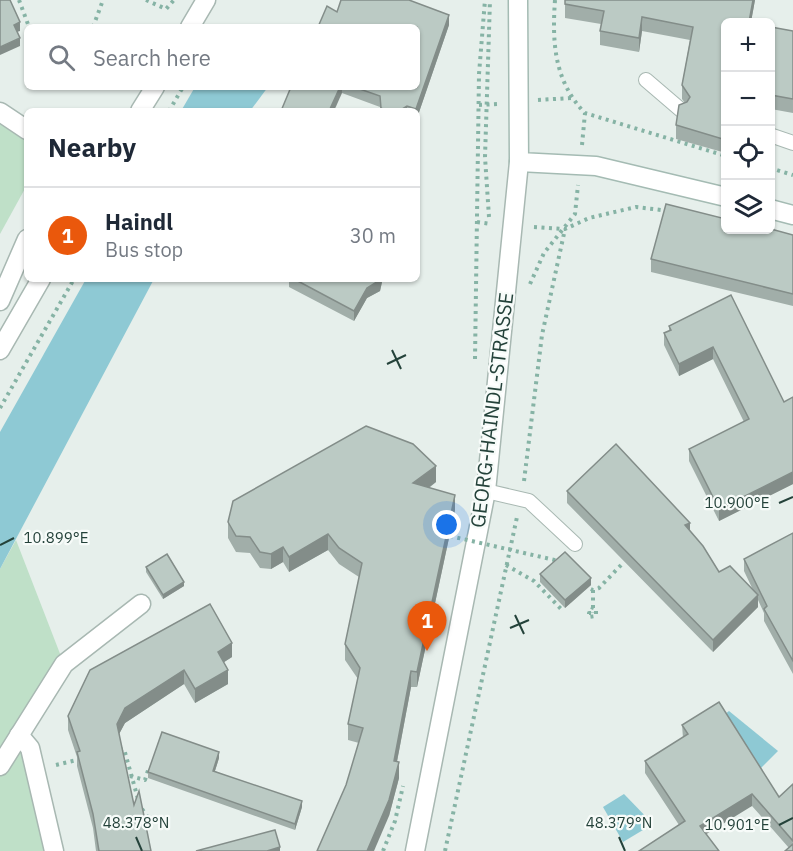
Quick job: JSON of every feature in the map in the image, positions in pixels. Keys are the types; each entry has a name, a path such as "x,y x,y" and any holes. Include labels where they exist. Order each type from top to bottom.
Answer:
{"street":[{"path":"192,24 206,0"},
{"name":"GEORG-HAINDL-STRASSE","path":"415,851 486,491 519,162 518,0"},
{"path":"142,108 153,90"},
{"path":"0,112 24,128"},
{"path":"519,162 596,166 721,196"},
{"path":"775,210 793,215"},
{"path":"0,300 24,246"},
{"path":"0,350 39,282"},
{"path":"0,765 64,664 141,604"},
{"path":"19,735 30,748 54,851"}],"lane":[{"path":"646,80 681,110"},
{"path":"775,136 793,143"},
{"path":"486,491 529,501 575,544"}],"path":[{"path":"19,0 28,24"},
{"path":"94,24 104,0"},
{"path":"146,0 166,9 174,0"},
{"path":"475,367 479,74 485,0"},
{"path":"477,222 490,224 485,157 490,0"},
{"path":"555,0 552,36 560,75 571,98 585,113 721,154"},
{"path":"775,169 793,175"},
{"path":"565,229 589,218 636,207 681,214"},
{"path":"544,253 575,214"},
{"path":"445,851 521,499 543,335 565,229"},
{"path":"0,408 72,282"},
{"path":"452,544 454,533"},
{"path":"450,536 550,557 566,566"},
{"path":"579,581 586,588 593,590 599,588 624,562"},
{"path":"506,566 534,581 563,611"},
{"path":"591,607 596,609 596,616 589,617 589,613 593,613 593,590"},
{"path":"112,752 124,750 142,810 154,826"},
{"path":"34,770 90,757"},
{"path":"130,776 145,780 149,767 151,768"},
{"path":"383,851 395,821 404,780"}],"green space":[{"path":"0,124 24,140 24,190 0,234"},
{"path":"16,540 64,664 19,735 54,851 0,851 0,569"}],"water":[{"path":"193,90 266,90 252,108 183,108"},
{"path":"84,282 152,282 0,569 0,432"},
{"path":"729,711 778,751 756,773 721,717"},
{"path":"624,794 653,824 623,842 603,807"}],"building":[{"path":"0,0 10,0 20,22 14,25 20,38 0,47"},
{"path":"341,0 409,0 449,15 416,108 407,106 381,108 380,96 363,90 420,90 420,24 319,24 327,6 337,12"},
{"path":"565,0 753,0 750,18 721,18 721,138 676,125 679,105 687,102 690,97 682,85 693,27 642,17 639,38 600,31 604,11 565,4"},
{"path":"775,28 793,31 793,99 775,96"},
{"path":"290,90 339,90 330,108 282,108"},
{"path":"666,204 721,218 721,234 775,234 775,230 793,235 793,294 651,259"},
{"path":"300,282 377,282 367,288 354,311"},
{"path":"731,295 784,402 793,397 793,472 719,509 689,449 749,419 713,347 679,364 664,333 671,330 669,326"},
{"path":"366,426 413,444 436,466 413,483 455,495 417,672 411,671 394,761 399,762 389,800 367,851 317,851 346,785 363,728 348,724 360,668 345,644 362,563 339,548 328,534 289,557 283,547 271,554 260,552 250,537 236,536 228,522 233,501"},
{"path":"616,444 690,523 685,525 703,546 719,572 730,566 758,595 713,640 567,491"},
{"path":"793,533 793,661 764,609 767,606 744,559"},
{"path":"565,552 591,578 565,600 540,574"},
{"path":"167,554 184,582 163,595 146,567"},
{"path":"210,604 232,643 218,652 228,670 195,689 184,670 125,708 117,724 134,805 139,791 151,851 99,851 93,814 77,752 80,751 68,716 90,670"},
{"path":"719,702 779,797 793,784 793,841 752,794 700,826 719,851 639,851 685,821 645,761 688,734 682,725"},
{"path":"162,732 219,752 213,771 302,801 295,824 148,772"},
{"path":"275,830 280,847 267,851 196,851"},
{"path":"793,844 793,851 785,851"}],"place":[{"name":"Haindl","path":"427,651"}]}
